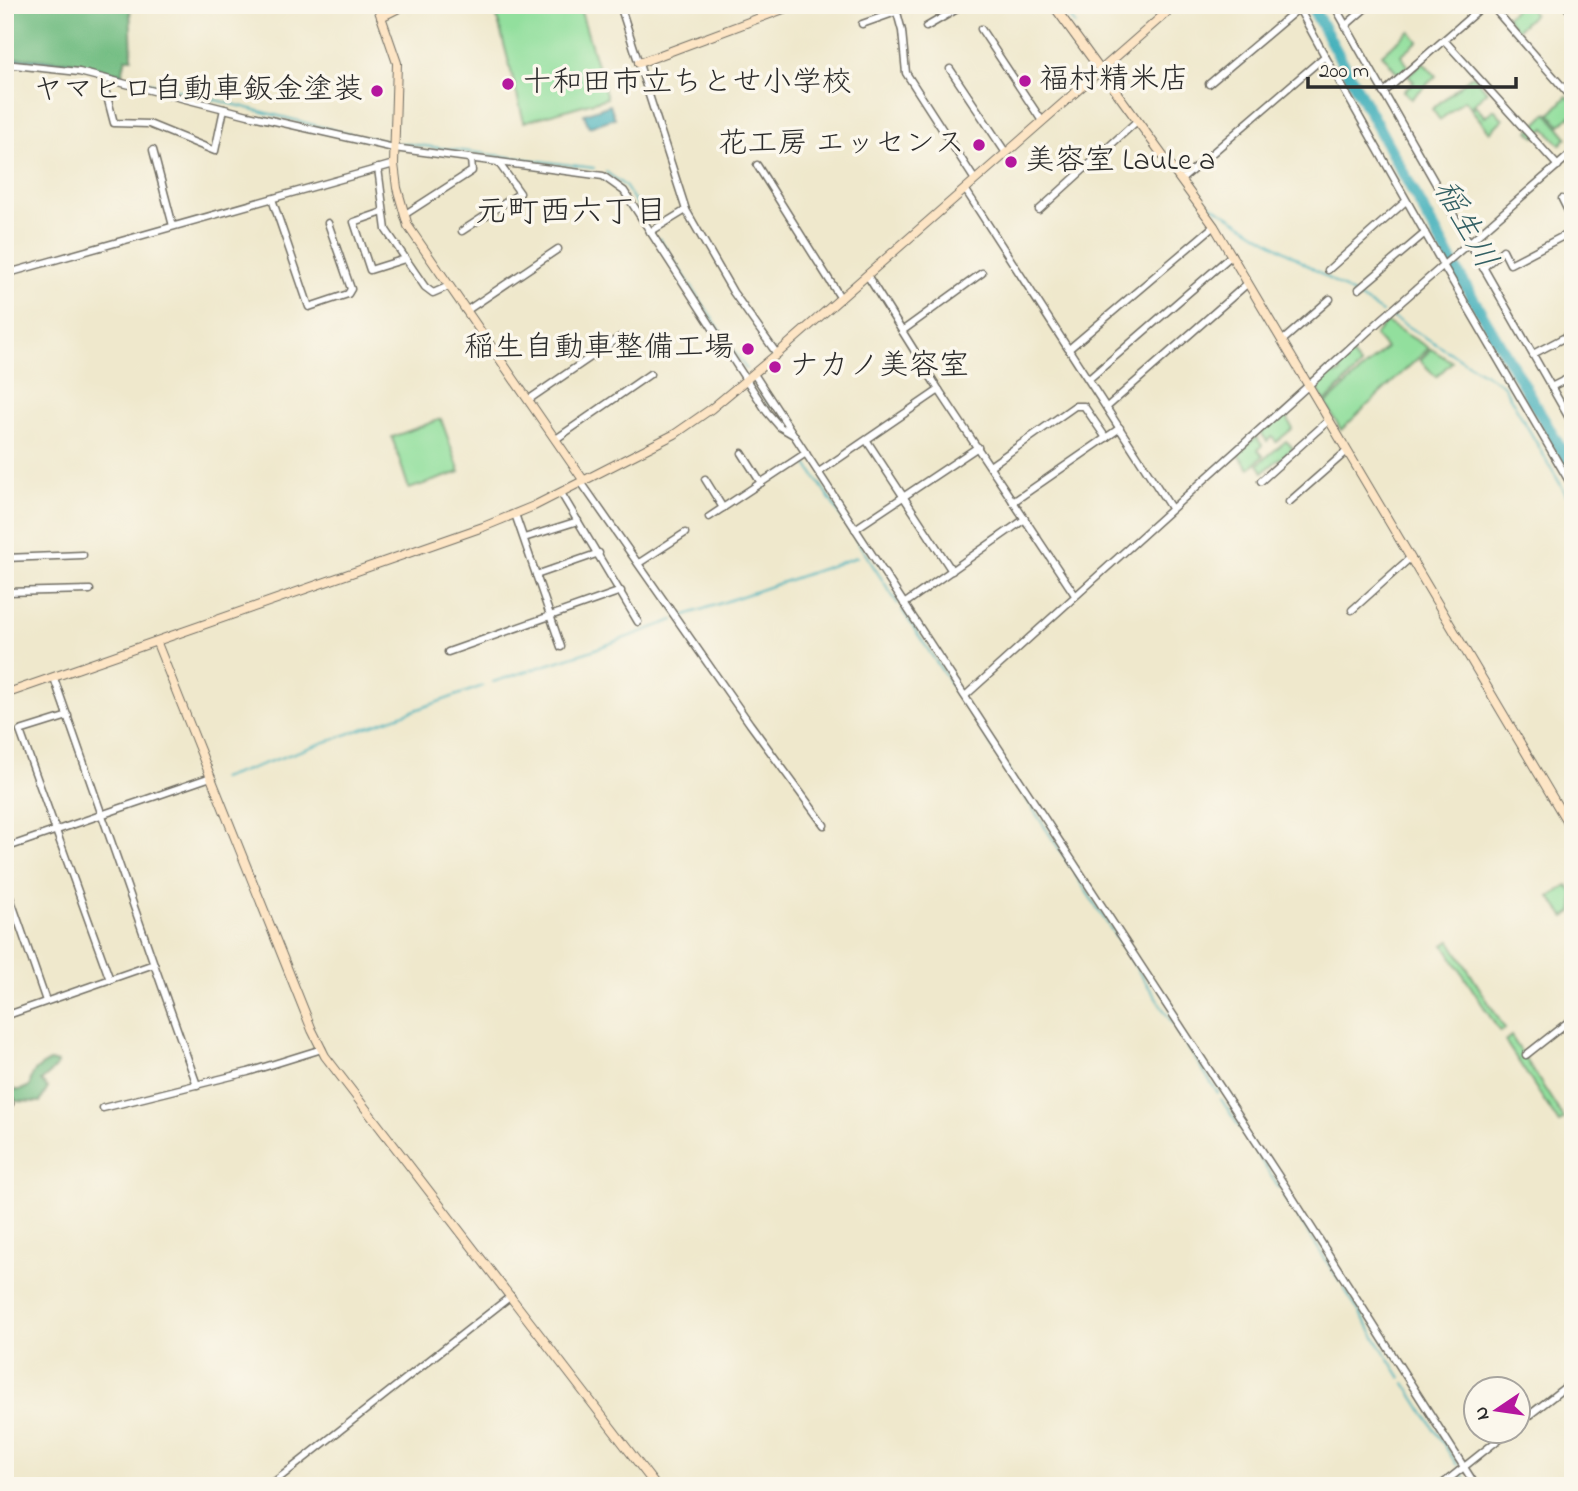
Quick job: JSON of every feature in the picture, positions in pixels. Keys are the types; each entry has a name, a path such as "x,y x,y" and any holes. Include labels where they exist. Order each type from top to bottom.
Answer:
{"street":[{"path":"405,5 381,9 397,63 394,164 404,215 415,238 750,724 824,825"},
{"path":"620,5 686,210 733,292 777,354"},
{"path":"639,63 794,5"},
{"path":"926,27 964,5"},
{"path":"1053,5 1214,226 1573,832"},
{"path":"5,694 157,643 515,514 675,434 754,374 1175,5"},
{"path":"1334,5 1573,425"},
{"path":"1345,26 1369,5"},
{"path":"1383,93 1484,5"},
{"path":"1491,5 1573,99"},
{"path":"1565,5 1573,14"},
{"path":"1209,84 1298,7 1406,201 1573,488"},
{"path":"862,24 896,9 902,31 906,73 975,180"},
{"path":"981,29 1042,121"},
{"path":"1444,40 1558,166"},
{"path":"1181,180 1325,56"},
{"path":"5,64 51,68 105,79 394,148 603,176 624,191 767,412 780,427 794,435"},
{"path":"950,69 1006,153"},
{"path":"105,79 104,85 114,122 149,124 215,151 224,109"},
{"path":"1039,209 1137,121"},
{"path":"153,150 173,226"},
{"path":"965,696 1455,255 1572,156"},
{"path":"404,215 472,171 471,159"},
{"path":"463,231 520,193 498,162"},
{"path":"5,274 394,164"},
{"path":"757,165 841,297"},
{"path":"378,168 386,230 425,287 433,293 449,286"},
{"path":"965,189 1171,508"},
{"path":"272,199 309,307 348,294 351,289 328,223"},
{"path":"1562,199 1573,220"},
{"path":"1328,270 1406,201"},
{"path":"650,232 686,210"},
{"path":"383,212 354,222 370,270 405,259"},
{"path":"1069,349 1214,226"},
{"path":"1483,268 1503,250 1510,264 1573,230"},
{"path":"1359,289 1425,233"},
{"path":"466,311 558,249"},
{"path":"1089,379 1231,255"},
{"path":"902,331 982,273"},
{"path":"867,275 939,390 1075,596"},
{"path":"1107,407 1248,283"},
{"path":"1282,341 1330,299"},
{"path":"1533,354 1573,333"},
{"path":"528,400 621,337"},
{"path":"556,439 650,374"},
{"path":"754,374 1287,1189 1476,1486"},
{"path":"1551,387 1573,376"},
{"path":"819,472 939,390"},
{"path":"990,466 1075,406 1084,407 1106,438"},
{"path":"1261,481 1329,420"},
{"path":"1013,502 1119,428"},
{"path":"867,441 952,570"},
{"path":"855,529 978,447"},
{"path":"1289,502 1348,451"},
{"path":"743,453 761,483"},
{"path":"709,517 806,453"},
{"path":"705,479 723,508"},
{"path":"561,493 638,622"},
{"path":"515,514 561,647"},
{"path":"904,604 1024,519"},
{"path":"524,538 578,521"},
{"path":"639,563 685,534"},
{"path":"536,575 599,553"},
{"path":"5,558 83,555"},
{"path":"1352,610 1410,558"},
{"path":"5,592 90,590"},
{"path":"448,652 621,591"},
{"path":"157,643 312,1030 322,1049 656,1486"},
{"path":"54,678 197,1085"},
{"path":"68,716 20,731 110,980"},
{"path":"5,848 211,777"},
{"path":"5,883 46,1001"},
{"path":"5,1016 155,964"},
{"path":"1526,1055 1573,1018"},
{"path":"103,1108 197,1085 322,1049"},
{"path":"5,1089 10,1104"},
{"path":"269,1486 511,1296"},
{"path":"1532,1413 1573,1381"},
{"path":"1440,1486 1490,1446"}],"green space":[{"path":"5,5 130,5 132,58 126,58 122,74 75,62 5,57"},
{"path":"494,5 579,5 607,98 524,122"},
{"path":"1520,5 1527,5 1534,14 1517,30 1506,17"},
{"path":"1410,31 1418,41 1401,55 1408,66 1399,75 1382,54"},
{"path":"1423,62 1436,76 1411,99 1404,91 1414,82 1408,75"},
{"path":"1473,75 1487,91 1471,107 1464,100 1440,120 1432,109"},
{"path":"1567,96 1573,102 1573,119 1570,116 1560,125 1550,114"},
{"path":"1475,105 1485,117 1494,109 1503,119 1490,132 1471,109"},
{"path":"1547,113 1567,137 1560,145 1545,128 1535,137 1529,131"},
{"path":"1386,322 1429,348 1341,430 1326,404 1386,348 1375,336"},
{"path":"1431,349 1452,362 1436,377 1420,360"},
{"path":"1351,354 1361,366 1325,402 1317,385 1332,370 1336,375 1341,372 1338,366"},
{"path":"1286,413 1292,429 1276,442 1272,437 1267,441 1261,433"},
{"path":"441,419 460,472 409,489 392,437"},
{"path":"1256,437 1262,445 1258,450 1263,456 1249,469 1238,454"},
{"path":"1286,441 1293,448 1263,472 1258,464"},
{"path":"1567,885 1573,892 1573,911 1565,917 1550,897"},
{"path":"1450,941 1505,1029 1500,1032 1444,945"},
{"path":"1511,1036 1564,1119 1559,1123 1505,1041"},
{"path":"50,1061 57,1063 56,1068 41,1081 48,1088 40,1102 12,1101 5,1071 13,1090 21,1090 30,1086 36,1070"}],"water":[{"path":"610,105 615,118 589,127 584,114"}],"waterway":[{"path":"1061,5 1076,25"},
{"name":"稲生川","path":"1311,5 1458,273 1573,470"},
{"path":"5,59 75,64 357,136 388,141"},
{"path":"401,143 594,168"},
{"path":"1170,152 1184,171"},
{"path":"606,172 625,186 647,220"},
{"path":"1191,179 1199,190"},
{"path":"1208,203 1382,312"},
{"path":"659,238 746,369"},
{"path":"1392,317 1503,385 1573,506"},
{"path":"758,388 770,407"},
{"path":"805,461 898,604"},
{"path":"680,617 857,557"},
{"path":"902,610 958,695"},
{"path":"493,682 590,651 674,620"},
{"path":"221,779 483,686"},
{"path":"964,703 1071,867"},
{"path":"1075,874 1173,1024"},
{"path":"1177,1031 1218,1093"},
{"path":"1221,1099 1279,1188"},
{"path":"1283,1194 1340,1282"},
{"path":"1344,1288 1401,1378"},
{"path":"1405,1383 1457,1465"},
{"path":"1462,1474 1470,1486"}],"place":[{"name":"福村精米店","path":"1025,81"},
{"name":"十和田市立ちとせ小学校","path":"508,84"},
{"name":"ヤマヒロ自動車鈑金塗装","path":"377,91"},
{"name":"花工房 エッセンス","path":"979,145"},
{"name":"美容室 LauLe a","path":"1011,162"},
{"name":"稲生自動車整備工場","path":"748,349"},
{"name":"ナカノ美容室","path":"775,367"}],"district":[{"name":"元町西六丁目","path":"571,213"}]}
